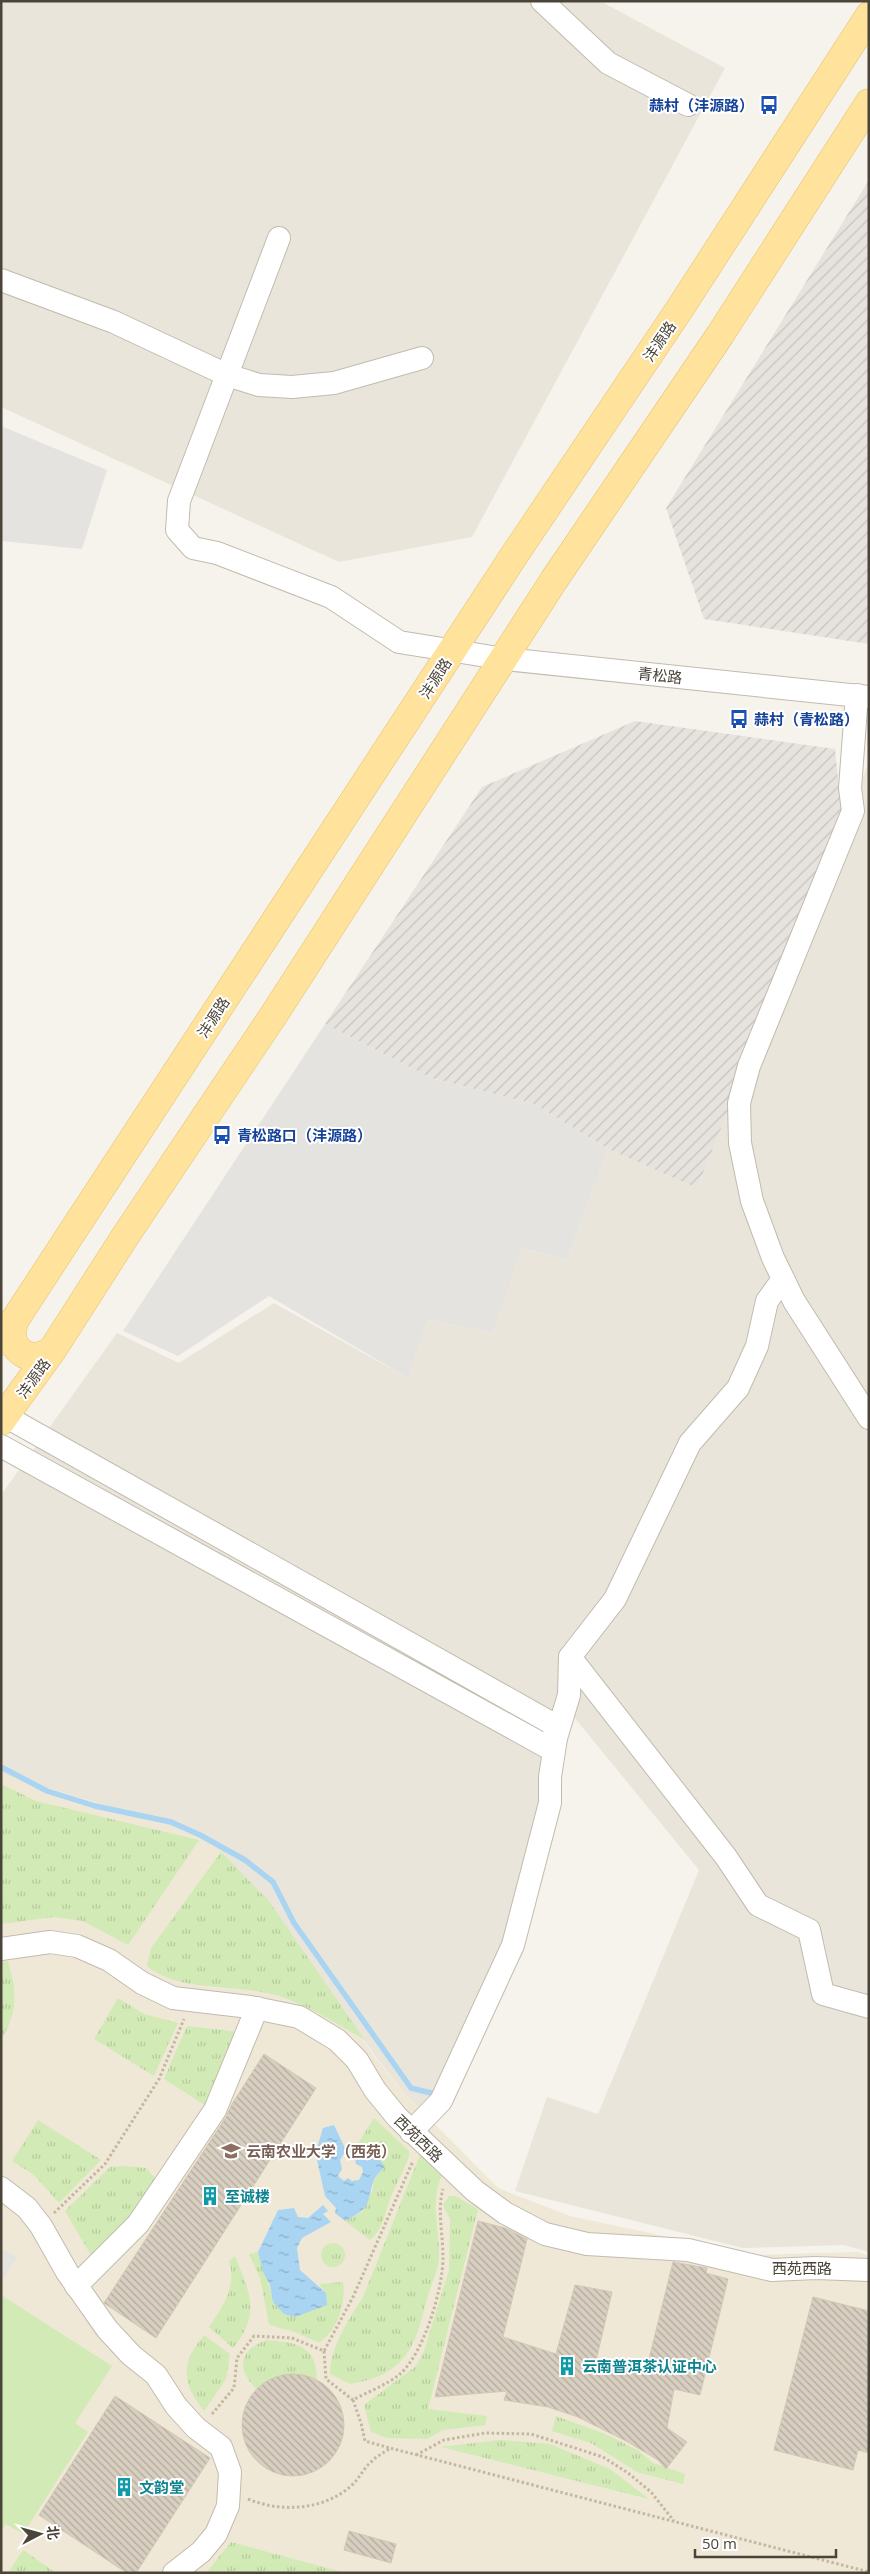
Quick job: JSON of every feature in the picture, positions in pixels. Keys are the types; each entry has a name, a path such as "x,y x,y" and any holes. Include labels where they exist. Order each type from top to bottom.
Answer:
{"main road":[{"name":"沣源路","path":"8,1332 86,1209 679,310 869,16"},
{"name":"沣源路","path":"3,1419 53,1350 126,1235 273,1016 505,659 554,580 720,335 869,103"},
{"path":"8,1332 12,1336 13,1343 21,1353 28,1357 41,1357 53,1350"}],"street":[{"path":"542,1 608,63 688,105"},
{"name":"青松路","path":"279,238 179,501 177,530 193,548 217,552 332,597 398,642 505,659 863,696"},
{"path":"1,280 114,322 227,375 259,385 292,387 334,383 422,358"},
{"path":"863,696 850,788 853,811 749,1066 739,1103 740,1143 752,1201 783,1279 794,1301 869,1418"},
{"path":"416,2136 442,2101 512,1945 550,1803 550,1777 556,1738 569,1695 570,1657 615,1600 690,1443 738,1388 757,1346 767,1301 783,1279"},
{"path":"1,1446 549,1748 556,1738 554,1724 3,1419"},
{"path":"570,1657 726,1857 758,1905 809,1930 823,1994 869,2006"},
{"name":"西苑西路","path":"1,1949 50,1942 78,1946 109,1960 142,1983 173,1998 257,2008 298,2017 337,2040 357,2060 374,2090 416,2136 474,2191 506,2213 546,2234 587,2244 688,2250 772,2270 816,2268 869,2270"},
{"path":"76,2286 138,2224 215,2110 257,2008"},
{"path":"1,2188 27,2208 41,2226 76,2286 107,2330 131,2355 156,2375 176,2406 198,2430 221,2447 230,2472 228,2506 216,2534 201,2552 174,2573"}],"path":[{"path":"41,2226 104,2164 159,2079 192,2000"},
{"path":"416,2136 385,2228 353,2297 324,2351 326,2379 353,2400 365,2441 869,2572"},
{"path":"353,2400 400,2374 418,2348 436,2299 443,2260 440,2200 444,2185 455,2173"},
{"path":"198,2430 234,2388 237,2358 254,2336 292,2338 324,2351"},
{"path":"415,2455 444,2440 484,2433 531,2434 603,2457 628,2473 650,2492 675,2522"},
{"path":"229,2492 260,2504 288,2508 316,2504 338,2496 353,2485 371,2461 390,2448"}],"shaded area":[{"path":"1,1 600,1 725,68 472,537 339,562 1,407"},
{"path":"869,180 869,644 704,619 666,508"},
{"path":"1,426 107,470 82,549 1,541"},
{"path":"635,721 835,749 843,827 697,1188 608,1149 534,1104 431,1078 325,1024 482,787"},
{"path":"869,762 869,2252 844,2245 743,2248 515,2191 547,2097 598,2114 699,1870 565,1706 517,1948 425,2114 406,2095 375,2056 282,1922 151,1819 1,1774 1,1495 117,1333 179,1363 274,1303 408,1378 428,1320 493,1333 520,1248 567,1260 608,1149 697,1188"},
{"path":"325,1024 431,1078 534,1104 608,1149 567,1260 521,1248 493,1333 428,1320 408,1378 269,1296 178,1356 123,1331"},
{"name":"云南农业大学（西苑）","path":"1,1774 151,1819 200,1837 216,1847 268,1900 374,2056 406,2095 498,2188 570,2216 753,2255 858,2252 869,2256 869,2573 1,2573"},
{"path":"1,2248 17,2258 1,2282"}],"green space":[{"path":"1,1784 36,1801 199,1840 128,1945 83,1921 54,1917 1,1924"},
{"path":"221,1852 268,1900 365,2040 320,2014 284,1998 256,1991 190,1984 174,1980 147,1966 151,1948"},
{"path":"8,1961 13,1982 14,2002 11,2020 1,2040 1,1962"},
{"path":"118,1998 144,2014 178,2023 154,2076 94,2039"},
{"path":"187,2026 240,2032 208,2107 164,2079"},
{"path":"374,2118 409,2151 409,2157 392,2194 381,2225 375,2236 370,2240 345,2221 362,2212 373,2189 373,2181 385,2166 364,2147 357,2145"},
{"path":"38,2120 101,2160 59,2203 34,2175 12,2161"},
{"path":"420,2155 444,2171 439,2182 436,2203 439,2258 423,2316 418,2332 405,2357 384,2374 369,2380 350,2384 330,2374 333,2354 341,2334 363,2297"},
{"path":"110,2167 146,2168 158,2181 141,2205 92,2257 65,2211"},
{"path":"449,2196 455,2196 478,2209 428,2409 487,2416 485,2425 443,2430 427,2439 387,2438 371,2432 364,2405 416,2366 423,2354 449,2270 450,2219 443,2205"},
{"path":"328,2243 338,2243 345,2250 345,2260 338,2267 328,2267 321,2260 321,2250"},
{"path":"258,2252 273,2302 326,2293 319,2284 343,2282 342,2307 336,2323 320,2342 269,2324 260,2278 249,2254"},
{"path":"235,2256 248,2292 250,2314 242,2336 233,2348 209,2327 230,2288 231,2270 229,2261"},
{"path":"1,2295 112,2366 75,2423 88,2432 23,2534 6,2524 1,2530"},
{"path":"204,2335 230,2354 226,2379 204,2411 191,2391 187,2373 191,2354"},
{"path":"266,2340 295,2344 309,2352 316,2368 317,2379 300,2375 285,2375 271,2380 256,2389 245,2374 243,2361 250,2349"},
{"path":"556,2416 608,2435 639,2451 653,2463 685,2474 683,2484 637,2472 591,2443 552,2431"},
{"path":"499,2440 550,2444 610,2469 649,2499 441,2447"},
{"path":"231,2542 345,2573 206,2573"},
{"path":"23,2550 56,2573 8,2573"}],"water":[{"path":"334,2125 345,2148 356,2146 367,2149 385,2166 374,2180 366,2206 359,2213 345,2221 335,2213 336,2208 325,2196 317,2160 317,2148 323,2128","holes":["345,2152 353,2156 356,2164 362,2167 363,2172 359,2180 352,2181 348,2178 344,2181 338,2176 342,2169 340,2160"]},
{"path":"323,2205 328,2211 323,2214 331,2222 302,2238 297,2248 300,2270 326,2293 327,2305 295,2317 284,2314 273,2302 270,2285 263,2272 258,2252 278,2210 294,2208 298,2217 308,2218"}],"building":[{"name":"至诚楼","path":"264,2054 316,2088 156,2338 104,2303 226,2117 232,2104"},
{"name":"云南普洱茶认证中心","path":"478,2221 505,2228 527,2239 503,2337 556,2354 575,2285 612,2292 596,2361 646,2371 673,2262 707,2268 706,2273 728,2279 700,2395 674,2389 667,2428 687,2442 666,2469 658,2460 628,2442 578,2417 548,2407 504,2400 507,2391 435,2397"},
{"path":"813,2297 869,2311 869,2453 858,2450 853,2470 774,2450"},
{"path":"293,2374 312,2378 329,2389 340,2406 344,2425 340,2444 329,2461 312,2472 293,2476 274,2472 257,2461 246,2444 242,2425 246,2406 257,2389 274,2378"},
{"name":"文韵堂","path":"115,2396 210,2458 136,2573 127,2573 39,2515"},
{"path":"349,2531 396,2544 391,2563 344,2550"}],"waterway":[{"path":"1,1767 47,1791 95,1806 171,1822 200,1835 245,1860 273,1882 294,1923 411,2088 439,2095"}],"place":[{"name":"蒜村（沣源路）","path":"769,105"},
{"name":"蒜村（青松路）","path":"739,719"},
{"name":"青松路口（沣源路）","path":"222,1135"},
{"name":"云南农业大学（西苑）","path":"231,2151"},
{"name":"至诚楼","path":"210,2196"},
{"name":"云南普洱茶认证中心","path":"567,2366"},
{"name":"文韵堂","path":"124,2487"}]}
